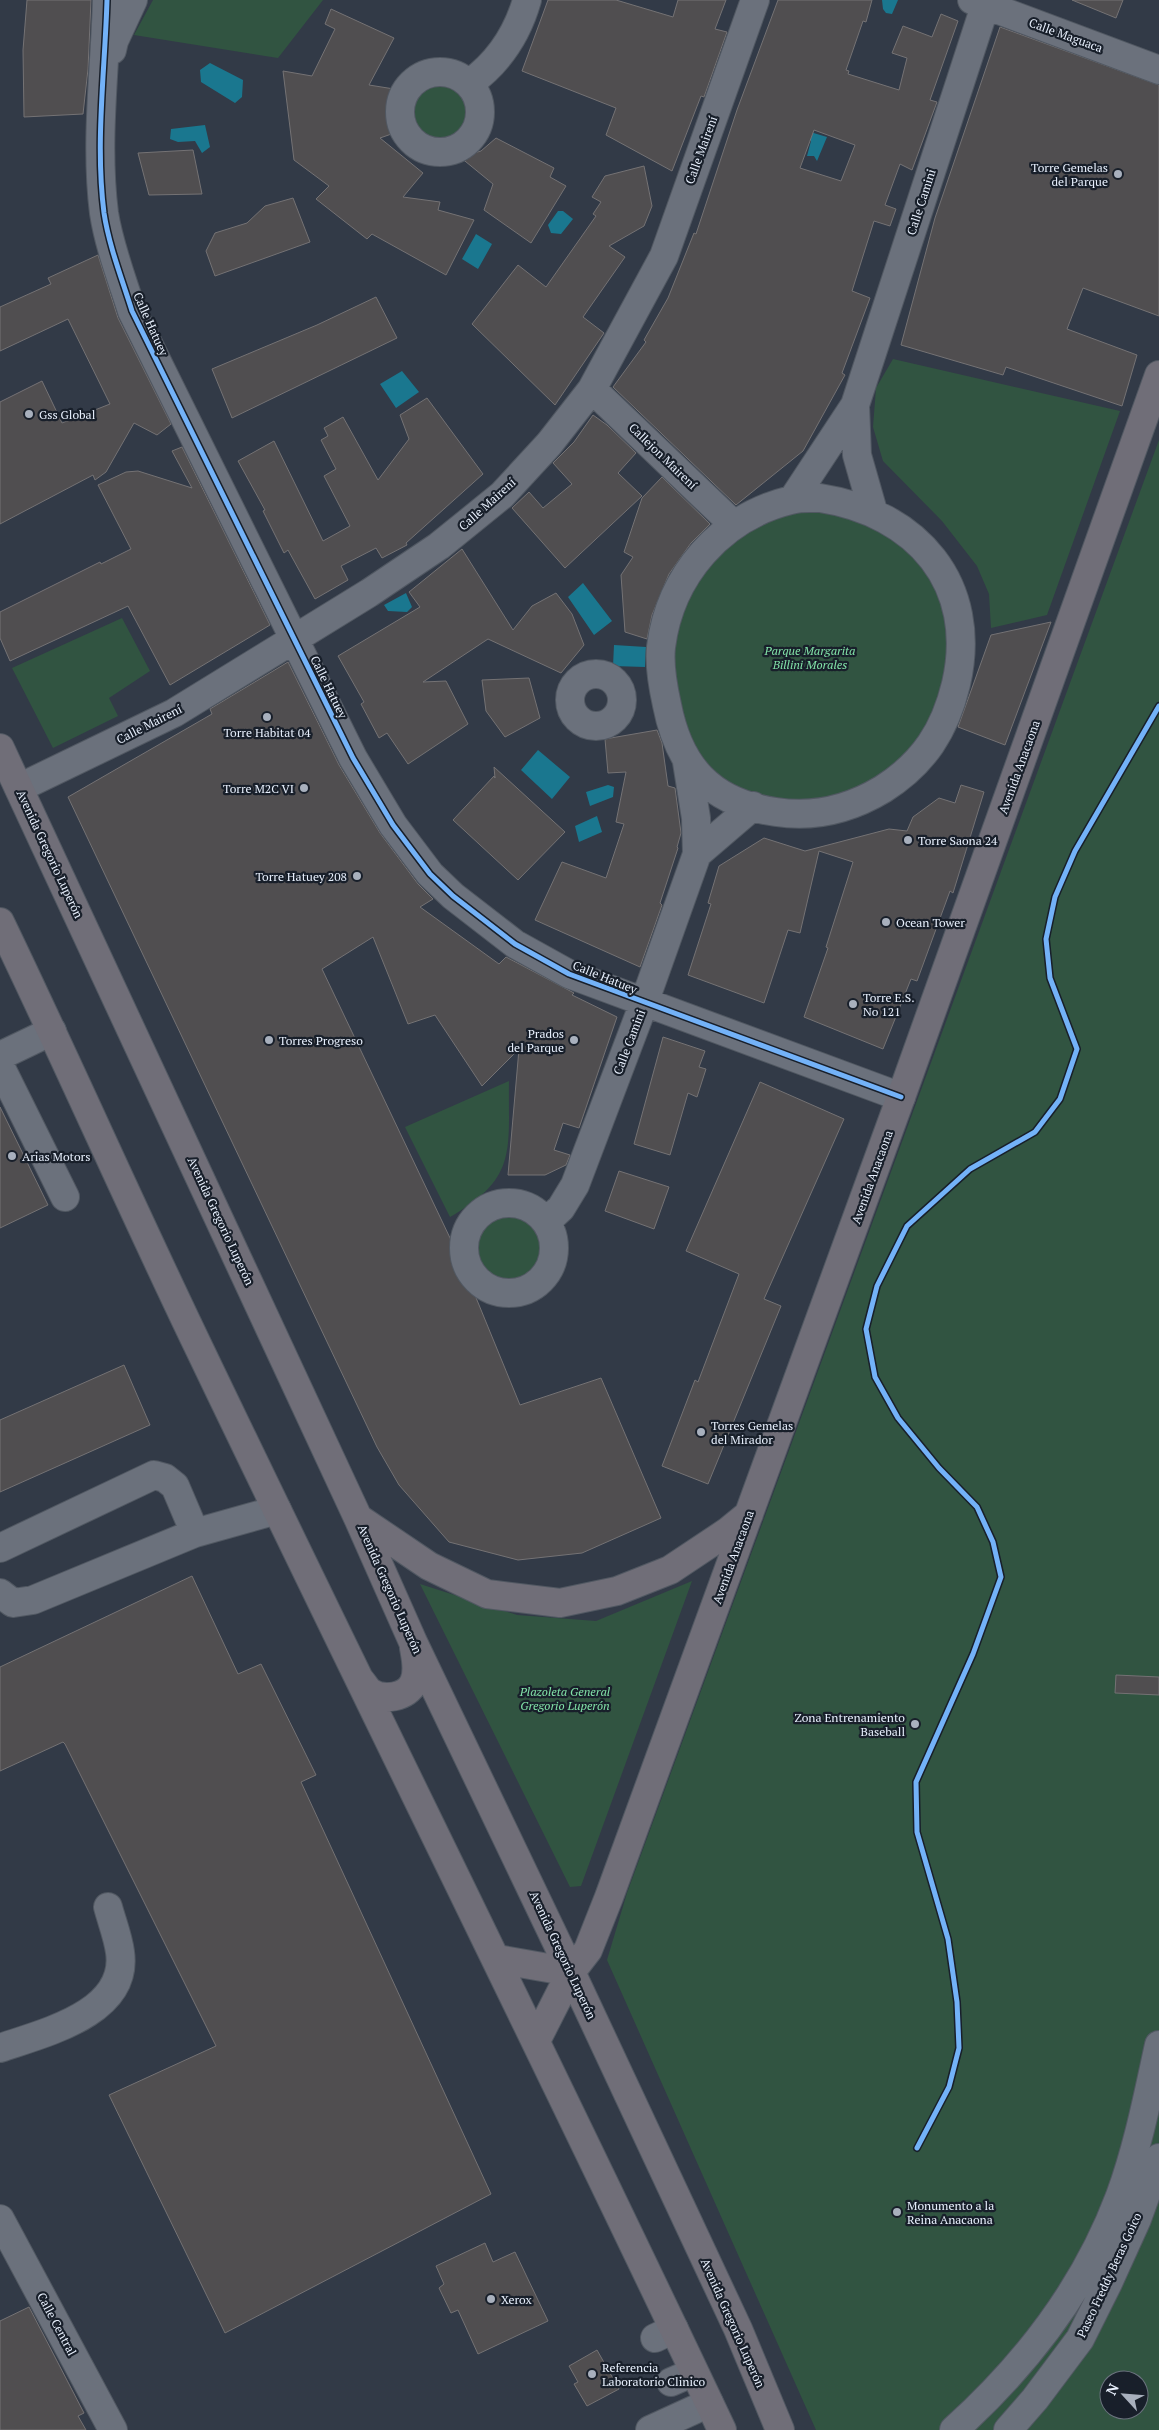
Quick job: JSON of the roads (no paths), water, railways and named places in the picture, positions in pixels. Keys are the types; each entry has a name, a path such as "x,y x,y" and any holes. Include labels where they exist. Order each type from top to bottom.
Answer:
{"main road":[{"name":"Avenida Anacaona","path":"536,2041 571,1972 588,1950 602,1914 901,1097 1159,375"},
{"name":"Avenida Gregorio Luperón","path":"0,748 358,1518 413,1642 571,1972 738,2329 780,2430"},
{"path":"0,922 196,1343 357,1677 536,2041 682,2377 709,2403 722,2430"},
{"path":"358,1518 430,1566 487,1594 560,1603 617,1591 670,1570 727,1532 749,1514"},
{"path":"357,1677 370,1692 384,1698 406,1693 414,1683 417,1666 413,1642"},
{"path":"497,1959 571,1972"},
{"path":"768,2403 788,2430"}],"street":[{"name":"Calle Hatuey","path":"107,0 100,157 104,213 112,248 132,311 352,758 393,826 430,874 453,896 515,944 569,974 901,1097"},
{"name":"Calle Hatuey","path":"104,85 114,40 133,0"},
{"path":"470,83 486,71 503,53 521,20 527,0"},
{"name":"Calle Mairení","path":"19,788 174,713 369,593 439,546 502,495 549,444 592,389 664,256 755,0"},
{"name":"Calle Maguaca","path":"981,2 1159,70"},
{"name":"Calle Camini","path":"794,499 855,405 981,2"},
{"name":"Callejon Mairení","path":"592,389 733,524"},
{"name":"Calle Camini","path":"855,405 857,455 873,511"},
{"path":"820,498 844,502 873,511 906,531 929,554 947,581 957,613 961,639 959,669 950,711 935,739 916,763 890,784 864,800 832,811 805,814 774,812 753,806 728,797 703,782 687,762 672,729 663,687 660,650 666,616 682,580 704,552 733,524 763,509 794,499 820,498"},
{"path":"622,696 663,687"},
{"name":"Calle Camini","path":"546,1222 561,1208 575,1185 644,1003 697,854 696,818 687,762"},
{"name":"Calle Camini","path":"697,854 753,806"},
{"path":"0,1056 52,1031"},
{"path":"0,1066 65,1197"},
{"path":"0,1548 154,1475 164,1478 175,1486 195,1532"},
{"path":"0,1593 13,1603 33,1600 195,1532 277,1510"},
{"path":"0,2048 63,2026 100,2006 111,1992 120,1972 120,1953 108,1907"},
{"name":"Paseo Freddy Beras Goico","path":"954,2430 990,2398 1038,2342 1093,2256 1120,2196 1137,2143 1159,2045"},
{"name":"Paseo Freddy Beras Goico","path":"1008,2430 1035,2400 1080,2339 1137,2219 1159,2158"},
{"name":"Calle Central","path":"0,2219 113,2430"},
{"path":"650,2430 709,2403"}],"water":[{"path":"882,0 898,0 892,14 886,13 883,9"},
{"path":"210,63 243,80 242,97 235,103 201,82 200,70"},
{"path":"205,125 210,147 202,153 195,141 178,142 170,139 171,129"},
{"path":"800,129 827,137 817,161 814,156 807,156 811,141 799,135"},
{"path":"558,211 563,211 573,219 561,234 551,233 548,225"},
{"path":"476,234 492,244 478,269 462,259"},
{"path":"402,371 419,392 396,408 380,384"},
{"path":"583,583 612,621 594,635 568,597"},
{"path":"406,593 412,607 407,612 388,611 384,605"},
{"path":"614,645 646,647 645,667 613,666"},
{"path":"538,750 570,777 552,799 521,770"},
{"path":"608,785 614,787 613,797 590,806 586,792"},
{"path":"597,816 602,832 579,842 575,826"}],"place":[{"name":"Torre Gemelas del Parque","path":"1118,174"},
{"name":"Gss Global","path":"29,414"},
{"name":"Torre Habitat 04","path":"267,717"},
{"name":"Torre M2C VI","path":"304,788"},
{"name":"Torre Saona 24","path":"908,840"},
{"name":"Torre Hatuey 208","path":"357,876"},
{"name":"Ocean Tower","path":"886,922"},
{"name":"Torre E.S. No 121","path":"853,1004"},
{"name":"Torres Progreso","path":"269,1040"},
{"name":"Prados del Parque","path":"574,1040"},
{"name":"Arias Motors","path":"12,1156"},
{"name":"Torres Gemelas del Mirador","path":"701,1432"},
{"name":"Zona Entrenamiento Baseball","path":"915,1724"},
{"name":"Monumento a la Reina Anacaona","path":"897,2212"},
{"name":"Xerox","path":"491,2299"},
{"name":"Referencia Laboratorio Clinico","path":"592,2374"}],"park label":[{"name":"Parque Margarita Billini Morales","path":"810,657"},
{"name":"Plazoleta General Gregorio Luperón","path":"565,1698"}]}
